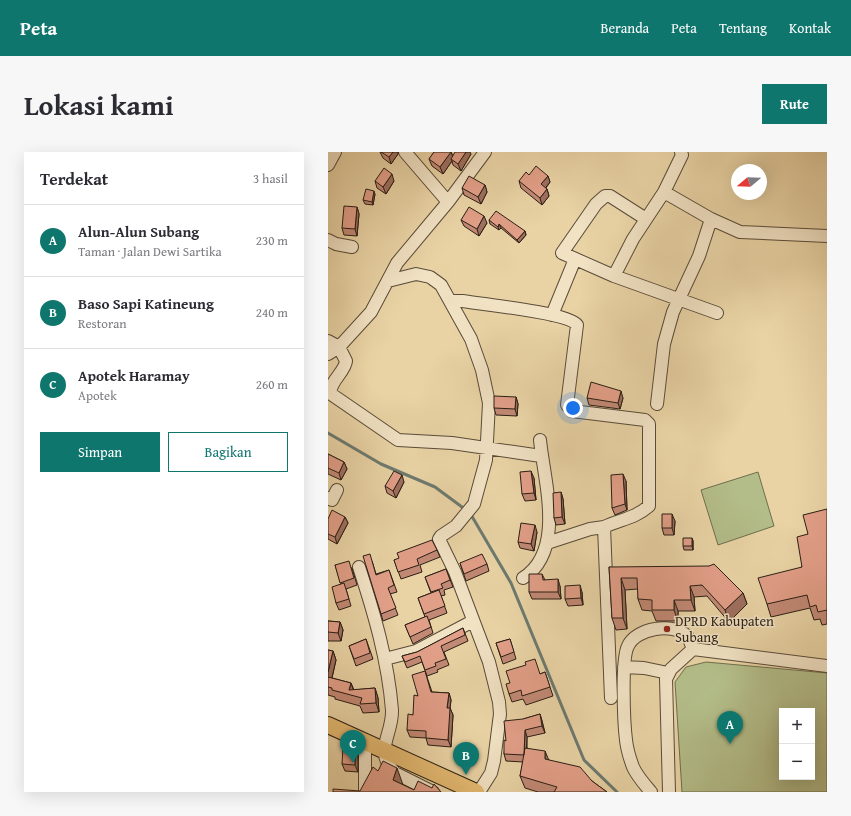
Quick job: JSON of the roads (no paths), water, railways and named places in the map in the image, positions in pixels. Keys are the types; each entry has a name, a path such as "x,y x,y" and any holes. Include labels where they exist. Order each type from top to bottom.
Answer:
{"main road":[{"path":"328,725 477,792"}],"street":[{"path":"328,165 335,152"},
{"path":"405,152 448,202"},
{"path":"328,354 339,347 371,312 397,263 448,202 485,152"},
{"path":"614,276 633,239 664,192 682,155 681,152"},
{"path":"664,192 711,219 740,232 827,236"},
{"path":"646,219 610,196 602,198 562,254 614,276 717,314"},
{"path":"657,404 664,344 673,312 699,256 711,219"},
{"path":"328,240 336,244 352,247"},
{"path":"552,315 575,259"},
{"path":"389,279 416,274 430,277 441,285 455,301 482,370 489,403 486,460 474,504 456,526 440,536 439,540 455,572 489,662 499,702 500,714 494,761 491,773 477,792"},
{"path":"455,301 552,315 573,321 577,325 568,405 569,409 572,411 645,420 649,424 649,506 638,516 616,521 604,527 590,529 548,543"},
{"path":"328,341 339,347 346,361 330,390 335,397 398,440 452,443 541,456"},
{"path":"523,578 531,573 544,556 548,543 549,529 547,492 540,440"},
{"path":"604,527 611,698"},
{"path":"359,567 377,621 385,659 392,713 383,751 390,768 395,773 433,792"},
{"path":"606,571 621,571"},
{"path":"385,659 416,651 473,621"},
{"path":"651,792 633,768 626,741 624,667 628,646 635,636 647,630 674,630 682,632 688,637 693,650"},
{"path":"669,792 666,679 668,673 693,650 827,666"},
{"path":"624,667 644,668 668,673"},
{"path":"365,742 365,792"}],"waterway":[{"path":"328,433 381,464 435,487 466,510"},
{"path":"470,513 511,583 584,760 617,792"}],"place":[{"name":"DPRD Kabupaten Subang","path":"667,629"},
{"name":"Alun-Alun Subang","path":"730,744"},
{"name":"Apotek Haramay","path":"353,763"},
{"name":"Baso Sapi Katineung","path":"466,775"}]}
